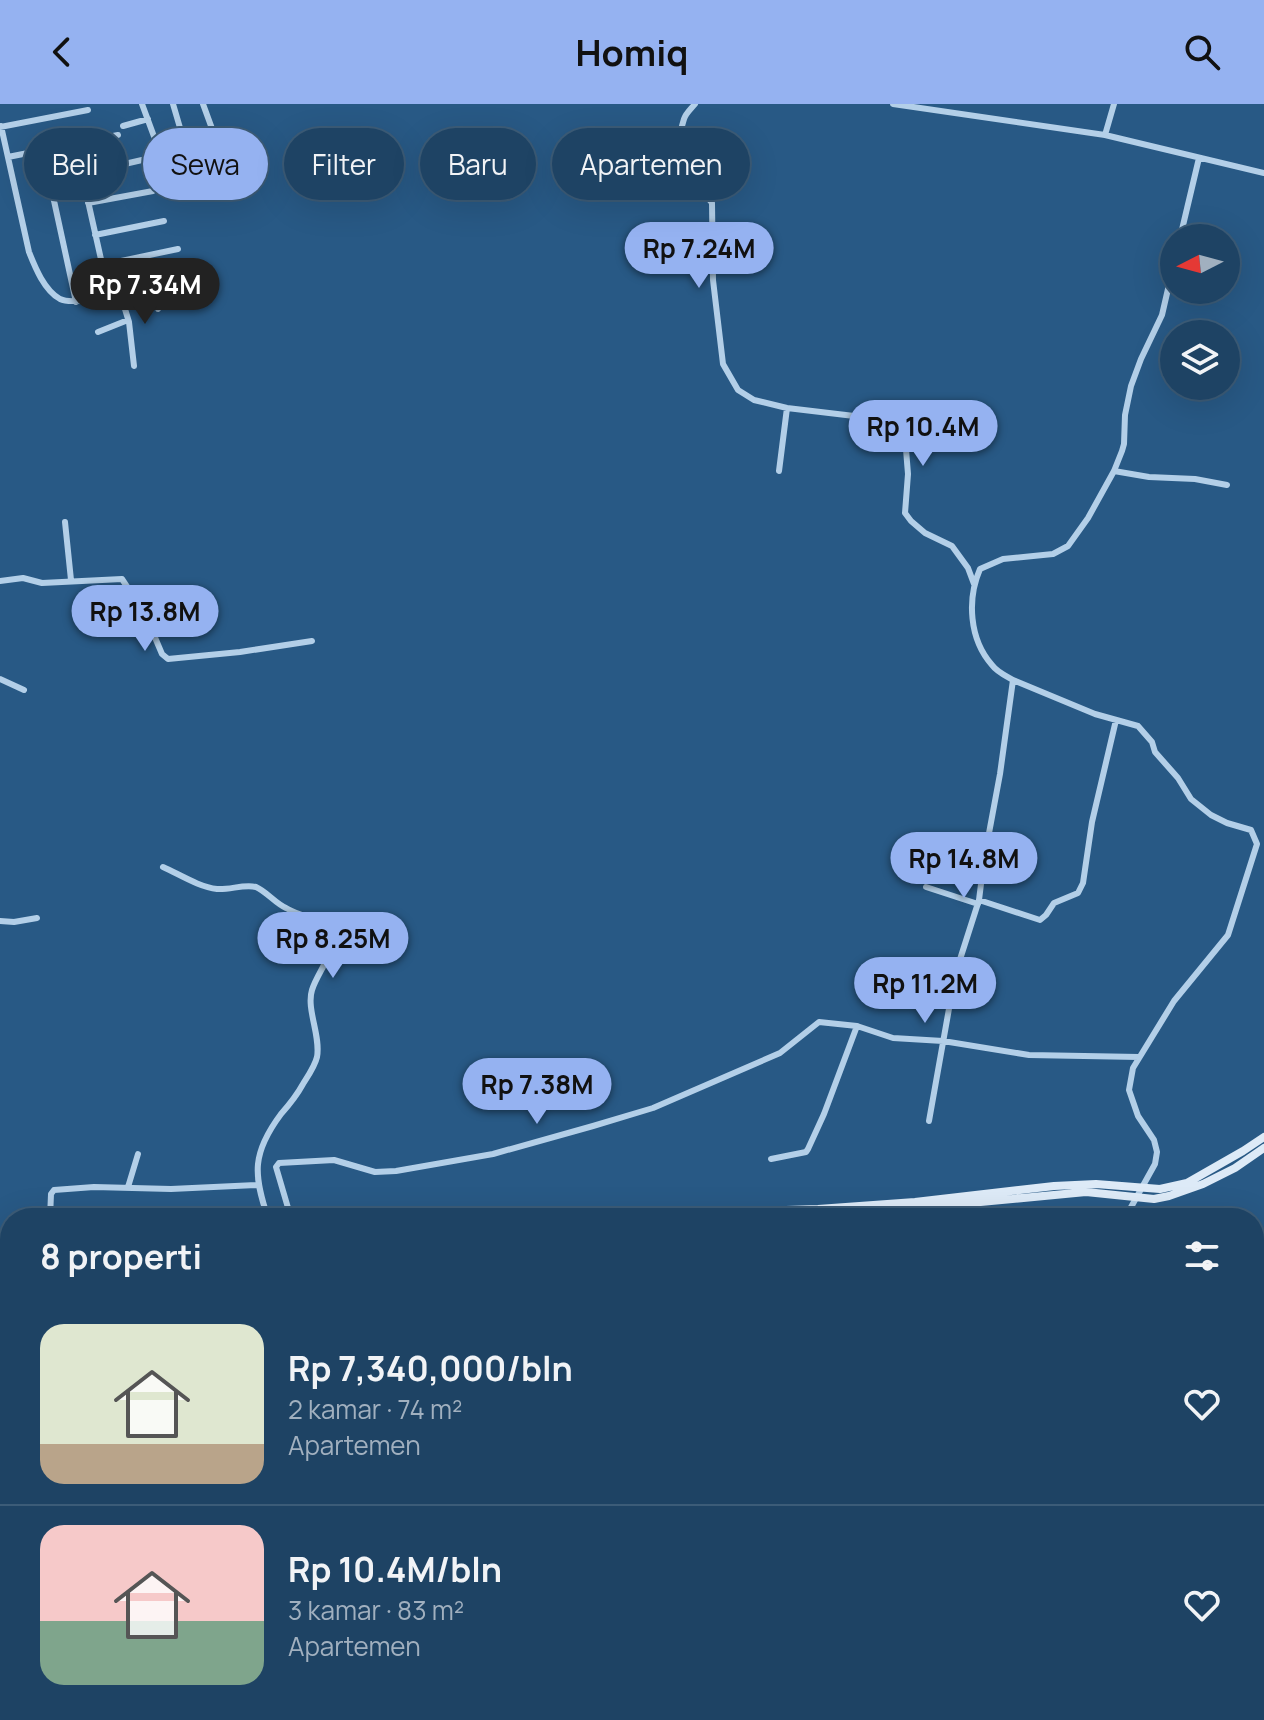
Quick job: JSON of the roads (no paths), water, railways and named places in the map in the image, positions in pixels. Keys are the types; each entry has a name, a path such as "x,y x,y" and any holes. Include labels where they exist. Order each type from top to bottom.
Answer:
{"main road":[{"path":"832,1208 1054,1186 1096,1184 1160,1189 1187,1183 1264,1137"},
{"path":"926,1208 1086,1192 1154,1199 1203,1184 1235,1168 1264,1148"}],"street":[{"path":"142,104 151,128"},
{"path":"173,104 180,128"},
{"path":"682,128 685,115 695,104"},
{"path":"893,104 1105,135 1264,173"},
{"path":"1105,135 1114,104"},
{"path":"206,105 213,128"},
{"path":"88,110 0,127 29,252 37,271 58,298 76,302 172,280"},
{"path":"123,126 148,119"},
{"path":"8,157 24,154"},
{"path":"1183,224 1199,158"},
{"path":"127,163 142,160"},
{"path":"88,203 143,193"},
{"path":"54,200 76,302"},
{"path":"87,200 109,295"},
{"path":"711,200 713,280 723,364 738,390 748,398 787,408 871,418 898,426 905,437 908,474 905,513 925,533 952,546 968,568 974,584"},
{"path":"95,235 164,221"},
{"path":"102,265 178,249"},
{"path":"151,285 158,309"},
{"path":"120,293 128,320 134,366"},
{"path":"1130,1208 1155,1164 1157,1152 1154,1140 1138,1116 1129,1090 1133,1068 1174,1001 1228,935 1257,844 1251,830 1219,819 1191,799 1138,726 1095,714 1013,680 991,665 972,618 974,584 980,569 1003,559 1053,554 1068,546 1088,518 1114,471 1124,444 1125,415 1131,386 1165,304"},
{"path":"98,332 128,320"},
{"path":"779,471 787,408"},
{"path":"1114,471 1227,485"},
{"path":"65,522 71,580"},
{"path":"0,581 23,578 42,583 122,579 145,614 162,654 168,659 312,641"},
{"path":"0,679 24,690"},
{"path":"929,1121 955,975 978,902 1013,680"},
{"path":"926,887 1040,920 1054,903 1078,893 1083,883 1092,822 1116,720"},
{"path":"163,867 211,887 256,887 288,910 318,923 331,938 311,998 316,1059 299,1092 265,1140 258,1158 258,1185 265,1208"},
{"path":"0,921 37,918"},
{"path":"288,1208 276,1167 279,1163 334,1160 375,1172 493,1154 653,1108 780,1053 819,1022 857,1026 893,1038 943,1041 1029,1055 1139,1057"},
{"path":"771,1159 803,1153 808,1149 857,1026"},
{"path":"128,1187 138,1154"},
{"path":"50,1208 54,1190 258,1185"}]}
